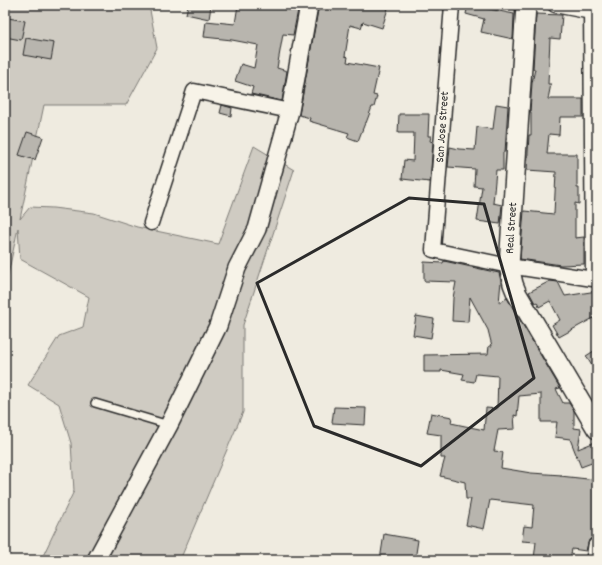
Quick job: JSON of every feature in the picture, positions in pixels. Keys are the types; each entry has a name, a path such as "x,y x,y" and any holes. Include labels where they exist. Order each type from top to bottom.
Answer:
{"main road":[{"name":"Real Street","path":"526,5 509,266 517,294 597,429"}],"street":[{"path":"96,560 169,425 218,326 238,268 256,229 290,110 309,5"},
{"name":"San Jose Street","path":"452,5 433,250 509,266"},
{"path":"509,266 593,279 593,10 555,5"},
{"path":"151,223 194,91 290,110"},
{"path":"595,560 597,546"}],"lane":[{"path":"95,403 169,425"}],"highlighted area":[{"path":"409,198 484,204 534,378 421,466 314,426 257,283"}],"shaded area":[{"path":"5,5 149,5 157,48 126,105 44,105 20,219 30,207 94,213 137,227 218,244 254,146 294,170 243,325 243,412 180,560 41,560 74,491 71,443 59,404 28,385 59,336 83,327 89,297 20,259 18,228 6,284 5,303"}],"building":[{"path":"188,5 211,6 209,19 186,14"},
{"path":"238,5 299,5 293,35 283,34 277,68 287,71 282,101 251,94 253,87 235,81 241,64 254,68 258,45 204,37 206,21 235,24"},
{"path":"319,5 347,9 349,5 389,5 382,28 363,22 361,28 350,25 345,56 348,57 347,62 379,68 373,95 377,96 374,107 372,107 358,141 347,137 349,133 309,121 310,118 299,115"},
{"path":"468,5 484,5 484,8 514,14 513,39 481,32 484,19 466,14"},
{"path":"536,14 562,15 560,39 550,38 548,84 551,84 548,99 583,99 583,117 560,117 559,135 549,134 547,154 577,154 577,188 579,188 579,204 575,203 575,238 584,237 584,264 561,265 520,259 524,211 554,214 556,172 527,170 529,135 531,135 530,112 532,83 535,69 533,69"},
{"path":"8,18 25,21 21,40 5,37"},
{"path":"26,38 54,43 51,60 23,55"},
{"path":"496,104 508,106 505,152 503,152 503,170 496,170 493,203 502,205 500,224 477,221 482,187 474,186 475,169 448,167 450,147 475,150 477,127 493,129"},
{"path":"222,105 232,108 231,116 220,113"},
{"path":"399,114 429,114 428,136 431,136 430,141 433,142 430,182 402,179 404,160 413,161 414,133 398,133"},
{"path":"27,132 43,137 35,160 19,155"},
{"path":"444,261 499,273 501,281 499,303 507,298 560,388 556,389 563,403 569,403 574,411 574,428 581,429 578,449 595,442 597,448 597,461 581,467 570,439 555,437 557,422 541,422 541,394 519,396 517,416 514,415 515,429 498,430 494,451 503,452 501,468 531,473 562,475 560,476 597,480 597,532 594,532 594,537 589,540 586,551 572,549 570,560 534,559 536,542 522,541 524,526 532,527 534,505 490,500 484,529 466,525 471,499 466,499 465,482 440,476 445,458 441,458 441,435 427,433 431,413 452,417 451,423 484,430 486,408 497,409 498,376 476,374 474,382 462,380 464,374 441,370 441,372 424,372 424,355 488,354 489,346 492,346 488,330 470,297 468,322 452,321 453,298 456,282 424,281 424,262 443,263"},
{"path":"550,281 558,282 565,296 597,291 597,316 559,337 552,325 560,320 550,301 539,307 529,292"},
{"path":"416,316 434,319 431,338 413,335"},
{"path":"597,349 597,374 586,356"},
{"path":"334,407 366,408 365,425 332,423"},
{"path":"384,534 418,540 415,560 380,560"}]}
